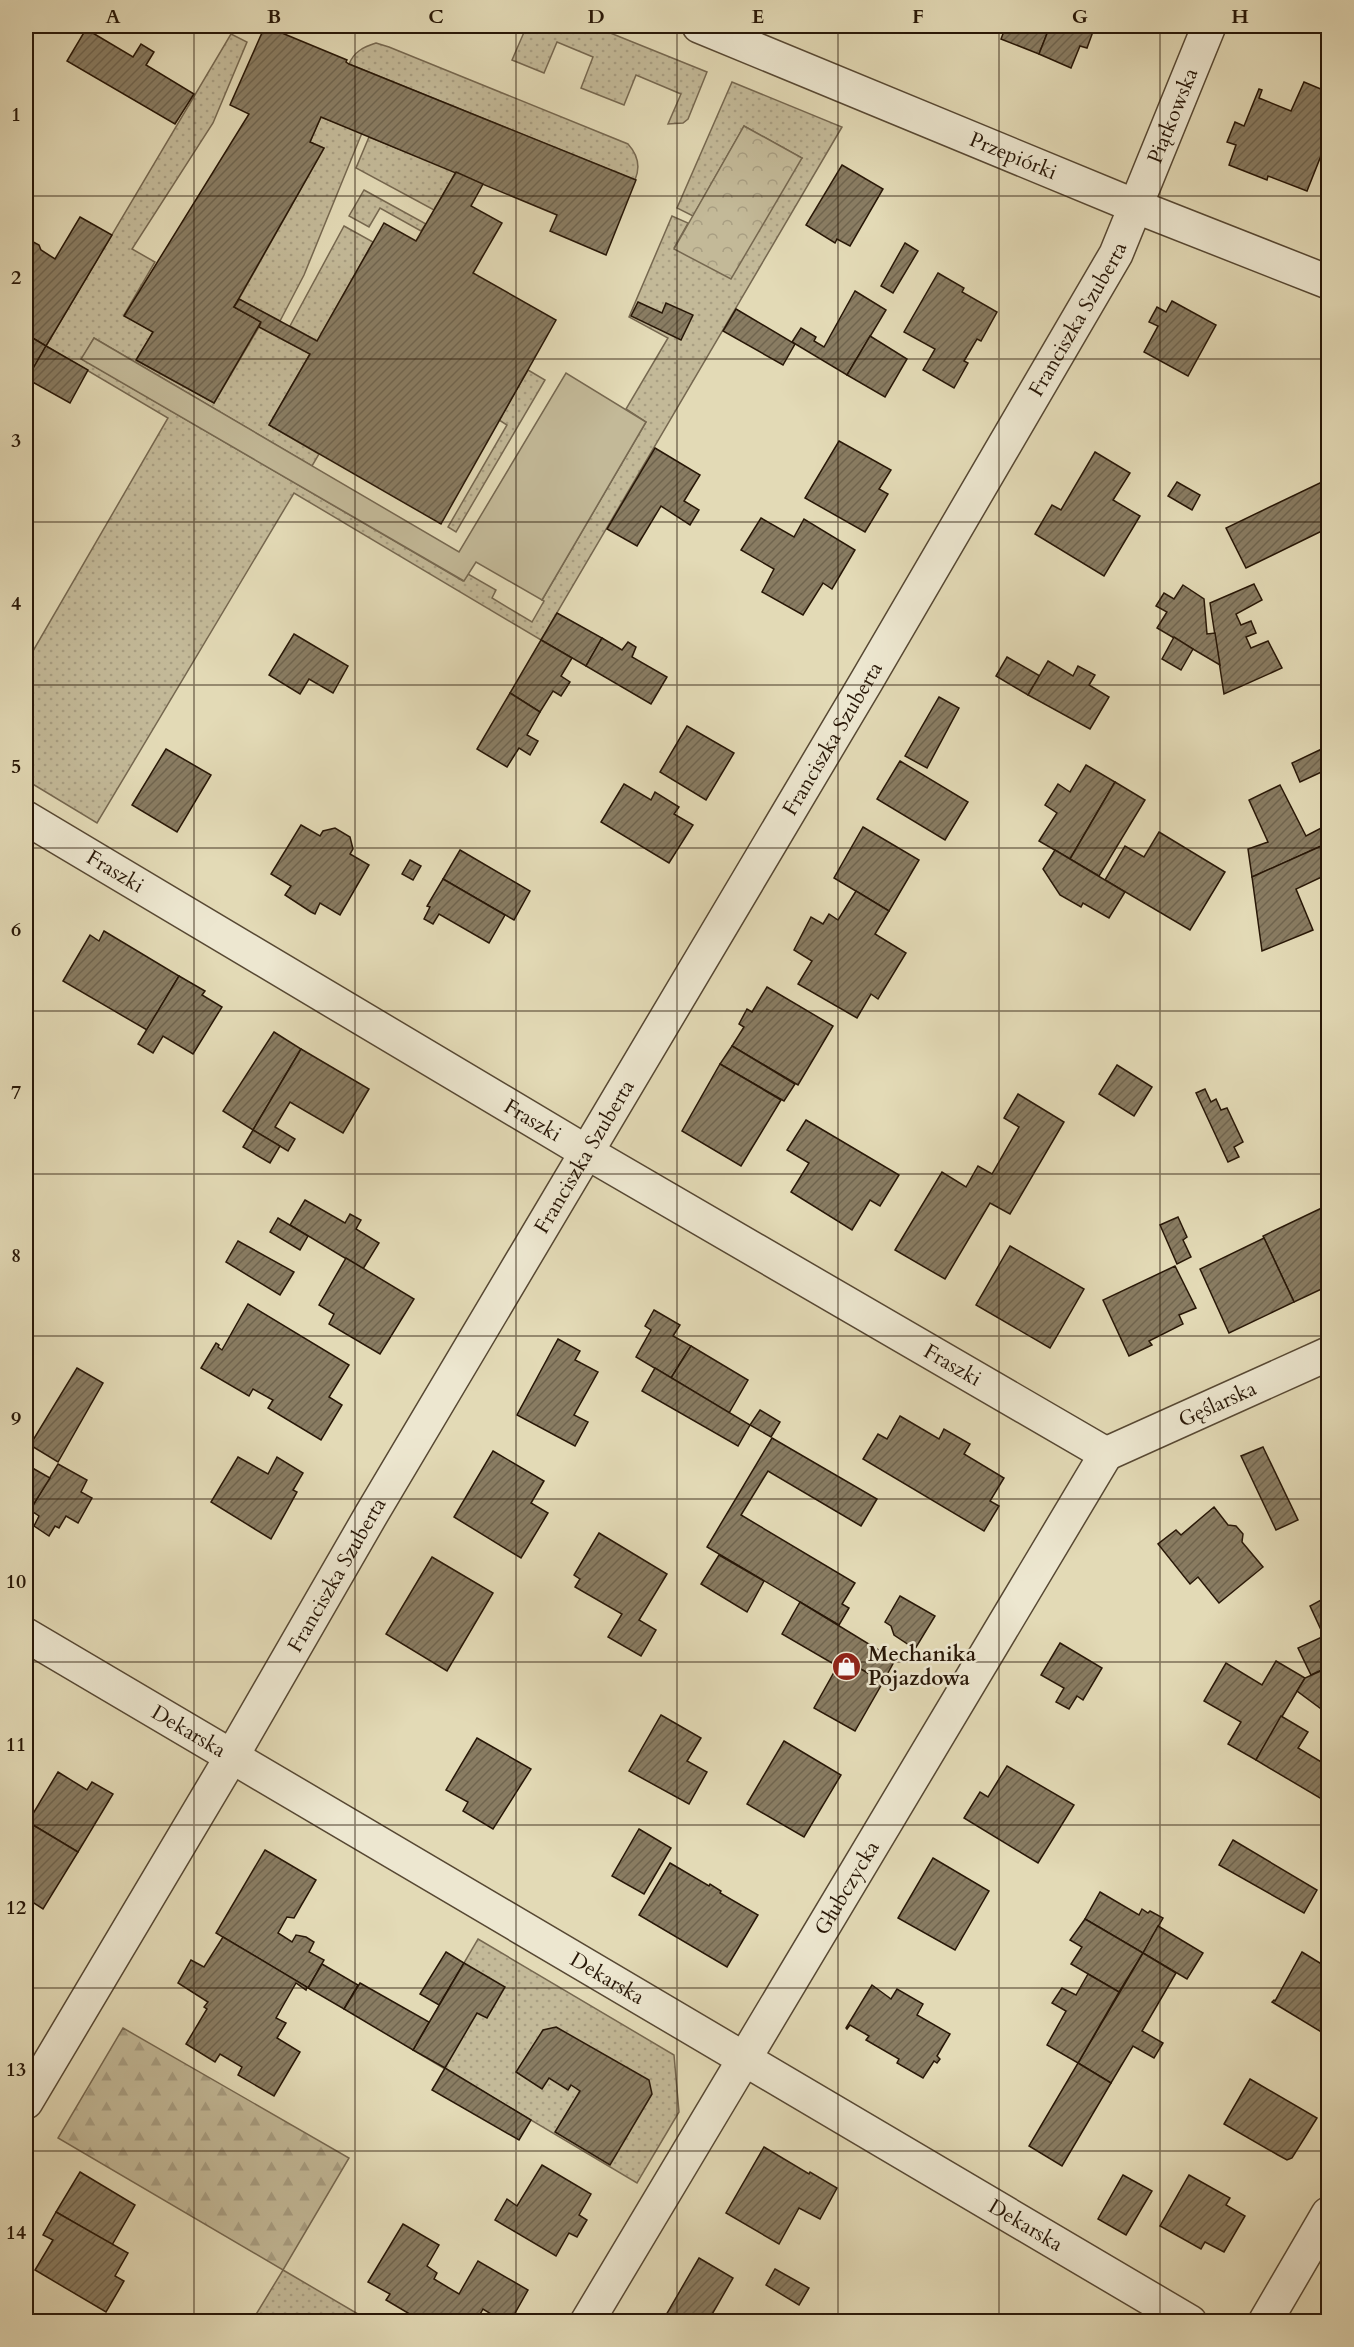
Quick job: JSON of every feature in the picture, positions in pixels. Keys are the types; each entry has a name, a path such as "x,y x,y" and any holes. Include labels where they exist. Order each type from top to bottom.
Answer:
{"street":[{"name":"Przepiórki","path":"699,26 1135,206 1325,289"},
{"name":"Piątkowska","path":"1135,206 1209,26"},
{"name":"Franciszka Szuberta","path":"26,2102 232,1756 371,1515 588,1153 1116,254 1135,206"},
{"name":"Fraszki","path":"26,818 588,1153 1106,1454"},
{"name":"Gęślarska","path":"1106,1454 1329,1354"},
{"name":"Głubczycka","path":"587,2322 742,2058 1106,1454"},
{"name":"Dekarska","path":"26,1635 1190,2322"},
{"path":"1265,2322 1329,2214"}],"green space":[{"path":"516,26 593,26 707,72 688,119 683,123 668,124 681,94 636,75 624,105 581,88 593,57 557,42 544,73 512,60 525,30"},
{"path":"231,34 247,42 213,123 132,249 155,262 124,315 153,332 137,361 214,403 259,327 310,354 269,425 319,454 312,466 94,338 82,359 463,581 468,574 496,590 492,598 532,622 544,601 542,600 646,422 626,409 668,338 629,317 672,216 688,223 674,248 802,158 744,126 693,216 677,208 732,82 842,127 541,640 294,493 97,823 26,780 26,663 168,418 46,346"},
{"path":"376,43 628,144 638,161 635,180 349,64 360,50"},
{"path":"321,117 362,133 304,275 280,321 239,299 324,148 310,142"},
{"path":"744,126 802,158 731,279 674,249"},
{"path":"369,137 456,172 434,210 356,168"},
{"path":"364,190 426,224 421,231 380,208 369,227 349,216"},
{"path":"344,226 373,242 317,341 290,326"},
{"path":"94,338 459,552 566,373 646,422 542,600 476,562 464,581 81,359"},
{"path":"528,370 545,380 456,532 448,527 507,425 499,420"},
{"path":"478,1939 674,2055 679,2112 637,2183 413,2050"},
{"path":"123,2028 349,2158 283,2270 58,2138"},
{"path":"283,2270 370,2321 252,2321"}],"building":[{"path":"265,26 347,60 349,64 636,180 606,255 550,231 557,215 321,117 310,142 324,148 234,307 261,322 214,403 136,360 153,332 124,316 249,114 230,105"},
{"path":"1006,26 1050,26 1039,54 1001,39"},
{"path":"1050,26 1095,26 1087,48 1080,46 1071,68 1039,54"},
{"path":"86,29 133,57 141,44 154,52 146,65 194,94 175,124 67,61"},
{"path":"1304,82 1328,92 1328,138 1307,191 1268,176 1267,180 1229,165 1236,145 1227,142 1235,122 1244,126 1259,89 1262,90 1259,98 1291,111"},
{"path":"842,165 883,189 850,246 837,239 835,243 806,225"},
{"path":"456,172 483,184 471,206 502,223 473,273 556,320 441,524 269,425 310,354 259,327 261,322 234,307 239,299 317,341 384,223 416,241"},
{"path":"80,217 112,235 46,346 26,334 26,238 39,245 41,250 55,259"},
{"path":"905,243 918,251 893,293 881,286"},
{"path":"938,273 964,288 962,292 997,312 981,341 977,339 964,361 968,363 954,388 923,370 935,349 904,332"},
{"path":"855,291 886,310 847,375 792,342 801,328 816,337 814,341 824,347"},
{"path":"1172,301 1216,325 1188,376 1144,352 1158,326 1149,322 1157,307 1166,312"},
{"path":"638,302 662,313 666,303 693,315 681,340 631,316"},
{"path":"736,309 795,344 783,365 723,331"},
{"path":"26,334 46,346 26,381"},
{"path":"870,336 907,359 885,397 847,375"},
{"path":"46,346 88,370 70,403 27,379"},
{"path":"839,441 891,470 879,489 888,494 865,532 805,498"},
{"path":"655,448 700,475 684,501 699,510 690,525 661,506 637,546 607,529"},
{"path":"1095,452 1130,473 1113,500 1140,516 1104,576 1035,534 1052,505 1061,510"},
{"path":"1324,481 1328,491 1328,528 1246,568 1226,528"},
{"path":"1177,482 1200,495 1192,510 1168,496"},
{"path":"761,518 794,537 804,519 855,550 832,589 823,583 803,615 762,592 774,569 741,550"},
{"path":"1254,584 1262,600 1236,614 1241,625 1251,621 1256,633 1246,637 1251,648 1268,641 1282,668 1224,694 1210,603"},
{"path":"1183,585 1204,599 1207,634 1215,633 1220,665 1157,628 1167,612 1156,606 1164,593 1174,599"},
{"path":"557,613 602,638 586,666 541,640"},
{"path":"294,634 348,666 333,693 309,679 300,694 269,675"},
{"path":"1174,637 1193,649 1181,670 1162,659"},
{"path":"602,638 622,650 628,642 636,647 632,657 667,677 651,704 586,666"},
{"path":"541,640 572,658 561,676 570,682 561,696 553,691 540,712 510,693"},
{"path":"1007,657 1040,676 1028,695 996,676"},
{"path":"1048,661 1073,676 1078,666 1095,675 1089,685 1109,697 1090,729 1028,695"},
{"path":"510,693 540,712 527,735 538,741 530,755 519,748 507,767 477,749"},
{"path":"939,697 959,708 927,768 905,756"},
{"path":"687,726 734,753 706,800 660,772"},
{"path":"1328,746 1328,769 1300,782 1292,763"},
{"path":"166,749 211,775 177,832 132,805"},
{"path":"900,761 968,802 945,840 877,799"},
{"path":"1086,765 1115,782 1070,859 1039,841 1057,813 1045,805 1058,784 1070,792"},
{"path":"1115,782 1145,800 1099,876 1070,859"},
{"path":"624,784 651,800 655,792 679,807 674,814 693,825 669,863 601,822"},
{"path":"1280,785 1306,836 1325,826 1328,832 1328,843 1252,877 1248,849 1268,842 1249,800"},
{"path":"301,825 320,836 323,831 335,828 350,837 353,849 350,854 369,865 340,915 320,903 315,914 311,912 285,895 291,886 271,874"},
{"path":"863,827 919,860 889,911 834,878"},
{"path":"1159,832 1225,872 1190,930 1105,880 1125,846 1144,857"},
{"path":"1328,843 1328,874 1296,889 1313,930 1262,951 1252,877"},
{"path":"460,850 530,891 514,920 443,879"},
{"path":"1055,850 1125,892 1109,918 1083,903 1081,907 1060,895 1043,869"},
{"path":"410,860 421,866 413,880 402,874"},
{"path":"443,879 505,915 489,943 439,914 433,924 424,919 430,907 427,906"},
{"path":"856,891 889,911 875,934 906,953 878,999 871,994 857,1018 798,984 812,961 794,950 811,917 823,924 829,914 838,920"},
{"path":"104,931 179,976 147,1030 63,981 90,935 99,941"},
{"path":"179,976 205,991 202,995 222,1007 193,1054 163,1036 153,1053 138,1044"},
{"path":"767,987 833,1026 798,1085 732,1046 744,1027 739,1024 747,1009 752,1012"},
{"path":"274,1032 301,1049 253,1130 223,1111"},
{"path":"732,1046 795,1084 784,1101 720,1064"},
{"path":"301,1049 369,1089 343,1133 290,1102 275,1127 295,1139 288,1151 253,1130"},
{"path":"720,1064 781,1100 741,1166 682,1131"},
{"path":"1117,1065 1152,1087 1134,1116 1099,1094"},
{"path":"1205,1089 1211,1102 1216,1099 1221,1110 1227,1108 1243,1142 1234,1147 1239,1157 1228,1162 1196,1093"},
{"path":"1018,1094 1064,1122 1010,1214 990,1203 945,1279 895,1250 942,1172 966,1187 978,1166 992,1174 1019,1127 1004,1118"},
{"path":"806,1120 899,1175 880,1206 870,1200 852,1230 791,1192 809,1163 787,1150"},
{"path":"253,1130 280,1146 270,1163 243,1147"},
{"path":"305,1200 345,1223 350,1214 361,1220 356,1229 379,1243 363,1269 290,1225"},
{"path":"1328,1205 1328,1286 1294,1302 1263,1236"},
{"path":"1178,1217 1187,1237 1183,1240 1191,1257 1177,1264 1160,1225"},
{"path":"278,1218 308,1236 300,1250 270,1232"},
{"path":"1264,1238 1294,1302 1229,1333 1200,1269"},
{"path":"238,1241 294,1272 280,1295 226,1262"},
{"path":"1010,1246 1084,1289 1050,1348 976,1305"},
{"path":"346,1258 414,1299 380,1354 329,1324 334,1314 319,1305"},
{"path":"1175,1266 1196,1308 1179,1315 1183,1324 1149,1341 1152,1345 1129,1356 1103,1300"},
{"path":"248,1304 349,1365 329,1397 342,1405 321,1440 268,1408 273,1400 253,1389 249,1396 201,1368 216,1343 222,1350"},
{"path":"654,1310 680,1325 673,1336 691,1346 671,1378 636,1357 651,1330 645,1326"},
{"path":"558,1339 580,1351 575,1360 598,1372 574,1415 588,1422 575,1446 517,1415"},
{"path":"691,1346 748,1380 729,1413 671,1378"},
{"path":"77,1368 103,1383 58,1462 30,1445"},
{"path":"655,1368 750,1425 738,1446 642,1391"},
{"path":"760,1410 780,1422 771,1437 750,1425"},
{"path":"900,1416 939,1439 944,1429 970,1444 964,1454 1004,1478 990,1501 999,1506 984,1531 863,1459 878,1434 887,1439"},
{"path":"772,1438 877,1499 861,1526 768,1471 741,1515 855,1583 842,1604 849,1608 839,1625 707,1547"},
{"path":"1263,1447 1298,1520 1276,1530 1241,1456"},
{"path":"493,1451 544,1481 531,1503 548,1513 521,1558 454,1517"},
{"path":"238,1457 268,1474 277,1457 303,1473 293,1490 297,1492 271,1539 211,1502"},
{"path":"58,1464 87,1480 81,1492 92,1498 78,1523 66,1516 59,1528 55,1526 49,1536 34,1526 39,1516 30,1510"},
{"path":"29,1466 50,1478 30,1510 26,1508 26,1472"},
{"path":"1214,1507 1228,1525 1236,1526 1243,1534 1242,1542 1263,1567 1219,1603 1198,1577 1190,1584 1158,1544 1176,1530 1181,1535"},
{"path":"599,1533 667,1574 639,1620 656,1630 641,1656 608,1637 622,1614 575,1587 580,1579 574,1575"},
{"path":"719,1555 764,1581 747,1612 701,1584"},
{"path":"432,1557 493,1593 447,1671 386,1634"},
{"path":"1328,1591 1328,1645 1310,1606 1325,1598 1323,1593"},
{"path":"900,1596 935,1616 915,1649 894,1635 891,1626 885,1622"},
{"path":"800,1602 895,1660 883,1682 842,1658 837,1666 782,1634"},
{"path":"1324,1636 1328,1645 1328,1667 1311,1675 1298,1648"},
{"path":"1060,1643 1102,1668 1083,1700 1077,1696 1069,1709 1056,1702 1064,1688 1041,1675"},
{"path":"842,1658 883,1682 855,1731 814,1708"},
{"path":"1276,1661 1305,1678 1256,1760 1228,1744 1241,1722 1204,1701 1226,1663 1262,1685"},
{"path":"1325,1669 1328,1672 1328,1714 1297,1691 1305,1678"},
{"path":"661,1715 701,1738 687,1761 707,1772 689,1804 629,1771"},
{"path":"1281,1716 1308,1732 1298,1748 1328,1766 1328,1795 1325,1801 1256,1760"},
{"path":"477,1738 531,1769 493,1829 463,1811 468,1802 446,1790"},
{"path":"784,1741 841,1775 804,1837 747,1804"},
{"path":"1007,1766 1074,1805 1038,1863 964,1818 980,1792 988,1797"},
{"path":"58,1772 87,1790 92,1782 113,1794 78,1852 28,1822"},
{"path":"28,1822 78,1852 43,1909 26,1898 28,1889 26,1888 26,1827"},
{"path":"639,1829 671,1848 644,1894 612,1876"},
{"path":"1233,1840 1317,1890 1304,1913 1219,1865"},
{"path":"265,1850 316,1880 294,1918 287,1917 278,1933 292,1942 296,1935 306,1937 314,1942 309,1952 324,1960 308,1988 216,1933"},
{"path":"933,1858 989,1891 955,1950 898,1918"},
{"path":"670,1863 709,1886 710,1884 721,1891 720,1893 758,1915 727,1967 639,1915"},
{"path":"1100,1892 1139,1915 1142,1909 1163,1918 1143,1953 1085,1919"},
{"path":"1085,1919 1143,1953 1119,1992 1071,1964 1082,1947 1070,1940"},
{"path":"1158,1926 1203,1953 1187,1979 1143,1953"},
{"path":"223,1937 307,1987 306,1990 296,1983 276,2018 286,2023 277,2038 300,2052 274,2096 238,2075 242,2067 220,2054 215,2062 186,2044 207,2009 204,2007 208,2002 178,1983 191,1960 204,1967"},
{"path":"446,1952 464,1963 439,2005 420,1994"},
{"path":"1302,1952 1328,1968 1328,2036 1272,2002 1275,2001"},
{"path":"1143,1953 1176,1973 1142,2031 1163,2043 1154,2058 1133,2046 1111,2083 1078,2063"},
{"path":"464,1963 505,1987 487,2018 477,2013 445,2068 413,2050"},
{"path":"322,1964 358,1985 344,2009 308,1988"},
{"path":"1088,1974 1119,1992 1078,2063 1047,2045 1066,2011 1052,2003 1062,1988 1076,1995"},
{"path":"360,1983 429,2022 413,2050 344,2009"},
{"path":"872,1985 891,1999 897,1989 923,2004 917,2015 950,2034 937,2056 940,2059 937,2063 934,2061 923,2078 897,2063 899,2059 866,2040 869,2036 850,2025 846,2028"},
{"path":"556,2027 649,2080 652,2094 610,2165 555,2132 580,2091 571,2085 568,2090 549,2078 542,2089 516,2072 543,2030"},
{"path":"1078,2063 1111,2083 1062,2166 1029,2146"},
{"path":"445,2068 531,2120 519,2140 432,2090"},
{"path":"1250,2079 1317,2118 1292,2158 1287,2160 1224,2124"},
{"path":"764,2147 837,2188 820,2219 799,2208 779,2244 726,2213"},
{"path":"542,2165 591,2194 579,2215 587,2220 577,2237 569,2233 556,2256 495,2220 507,2199 517,2206"},
{"path":"80,2172 135,2205 112,2245 56,2212"},
{"path":"1123,2175 1152,2191 1126,2235 1098,2219"},
{"path":"1189,2175 1230,2198 1226,2205 1245,2216 1224,2252 1205,2242 1201,2249 1160,2226"},
{"path":"56,2212 128,2253 115,2276 124,2281 106,2312 35,2270 53,2240 43,2235"},
{"path":"403,2224 439,2245 427,2266 437,2273 434,2279 459,2294 478,2261 528,2290 510,2322 504,2322 483,2309 478,2318 483,2322 423,2322 386,2300 390,2294 368,2282"},
{"path":"699,2258 733,2278 711,2316 720,2321 662,2322"},
{"path":"775,2269 809,2288 799,2305 766,2285"}],"place":[{"name":"Mechanika Pojazdowa","path":"847,1666"}]}
